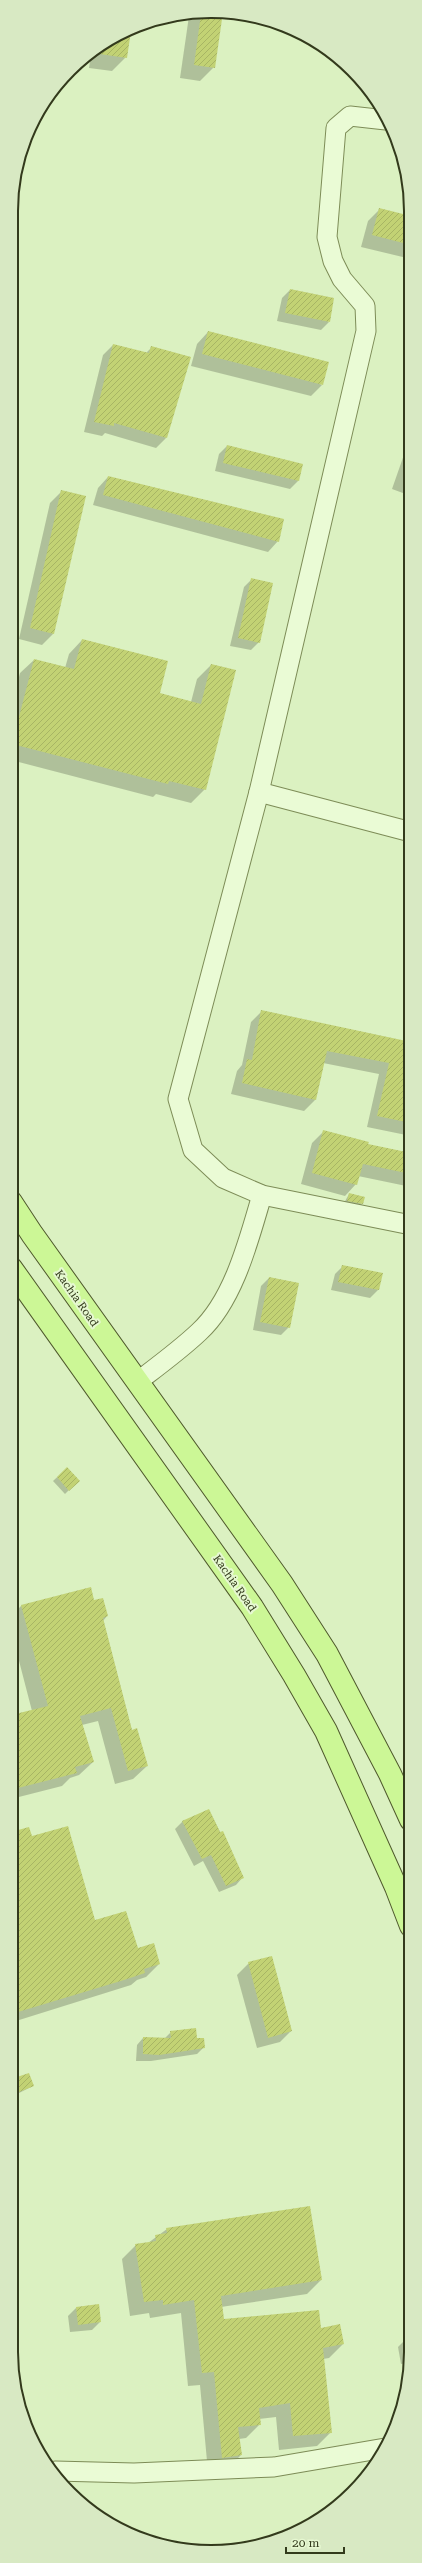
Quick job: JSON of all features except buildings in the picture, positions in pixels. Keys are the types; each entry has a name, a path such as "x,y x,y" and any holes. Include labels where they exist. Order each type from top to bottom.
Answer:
{"main road":[{"name":"Kachia Road","path":"18,1212 137,1382 282,1584 327,1654 390,1774 404,1805"},
{"name":"Kachia Road","path":"18,1278 252,1607 294,1675 333,1745 404,1908"}],"street":[{"path":"380,119 350,116 336,128 327,237 333,261 342,278 365,306 366,331 259,792 178,1099 193,1150 223,1178 262,1195 404,1224"},
{"path":"259,792 404,830"},
{"path":"137,1382 200,1332 218,1311 247,1250 262,1195"},
{"path":"60,2471 134,2473 274,2467 377,2449"}]}
